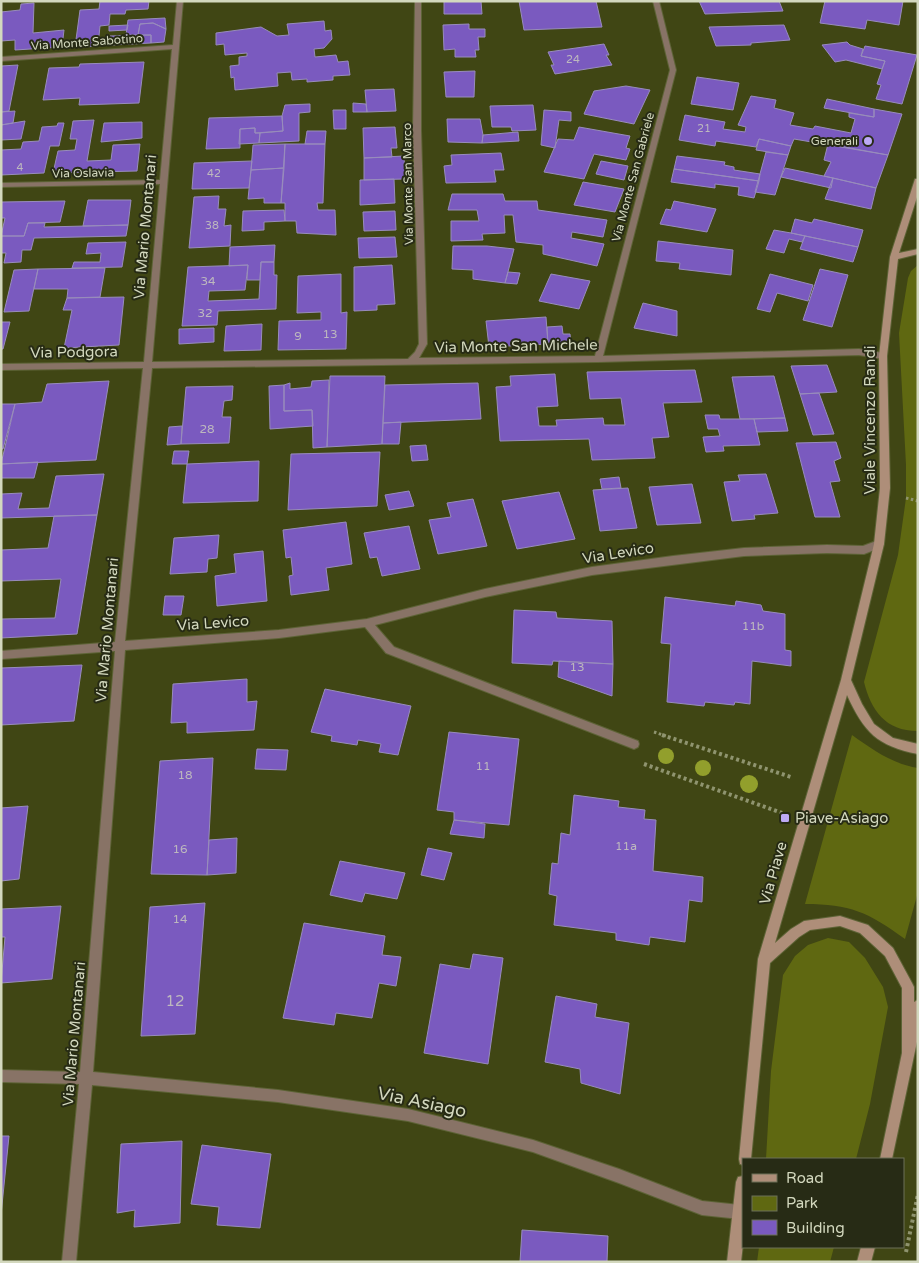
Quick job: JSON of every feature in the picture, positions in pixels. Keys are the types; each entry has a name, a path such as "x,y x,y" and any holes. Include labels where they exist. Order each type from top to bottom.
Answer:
{"street":[{"name":"Via Mario Montanari","path":"69,1262 86,1078 120,645 165,182 180,1"},
{"name":"Via Monte San Marco","path":"411,361 419,353 423,344 417,130 418,1"},
{"name":"Via Monte San Gabriele","path":"598,359 673,70 656,1"},
{"name":"Via Monte Sabotino","path":"1,59 175,47"},
{"name":"Viale Vincenzo Randi","path":"879,544 885,488 883,356 894,257 918,181"},
{"name":"Via Oslavia","path":"1,185 165,182"},
{"path":"894,257 918,251"},
{"name":"Via Monte San Michele","path":"148,364 598,359 859,352 883,356"},
{"name":"Via Podgora","path":"1,367 148,364"},
{"name":"Via Levico","path":"1,655 279,634 366,623 485,592 592,571 744,552 827,549 864,550 879,544"},
{"name":"Via Piave","path":"745,1158 764,959 846,680 879,544"},
{"path":"366,623 390,650 634,744"},
{"path":"846,680 860,713 872,730 900,746 918,749"},
{"path":"764,959 795,932 808,925 840,920 864,930 889,952 908,986 907,1050"},
{"path":"886,1158 907,1050 918,1006"},
{"name":"Via Asiago","path":"1,1076 86,1078 278,1096 408,1114 533,1146 702,1208 740,1212"},
{"path":"734,1262 742,1192"},
{"path":"864,1262 868,1248"}],"path":[{"path":"906,498 918,501"},
{"path":"650,731 791,778"},
{"path":"637,762 783,813"},
{"path":"906,1252 918,1194"}],"green space":[{"path":"918,265 918,731 897,727 881,717 875,710 864,682 898,555 906,498 899,333 908,278 911,271"},
{"path":"852,735 875,751 891,759 918,768 918,892 905,939 880,922 858,911 821,904 805,904"},
{"path":"828,938 849,942 865,958 883,987 888,1007 870,1104 856,1158 766,1158 771,1071 783,975 795,956 808,945"},
{"path":"759,1248 834,1248 830,1262 757,1262"}],"building":[{"path":"100,1 149,1 148,9 126,10 125,14 110,14 109,25 100,26 98,46 75,47 80,10 99,9"},
{"path":"444,1 481,1 482,14 444,14"},
{"path":"519,1 596,1 602,27 524,30"},
{"path":"699,1 779,1 783,11 705,14"},
{"path":"825,1 903,1 899,25 867,20 865,29 820,23"},
{"path":"34,3 33,33 64,30 62,47 15,50 15,40 1,41 1,12 20,10 21,4"},
{"path":"165,18 166,29 153,23 140,24 138,35 126,35 128,20"},
{"path":"324,21 325,31 331,30 332,39 324,48 314,49 315,57 336,55 338,62 348,61 350,75 333,76 333,80 307,82 307,79 292,80 291,72 277,73 278,86 235,90 234,77 231,78 230,66 239,65 239,57 247,56 247,53 225,55 224,44 216,45 216,33 261,27 277,36 289,35 287,24"},
{"path":"153,23 166,29 164,42 151,43 151,35 138,35 140,24"},
{"path":"469,24 469,29 485,29 485,37 478,37 479,50 475,50 476,57 455,57 455,49 444,50 443,25"},
{"path":"128,25 127,30 109,31 109,26"},
{"path":"784,25 790,40 751,43 751,45 716,46 709,27"},
{"path":"151,35 151,43 111,45 110,36"},
{"path":"847,42 850,45 863,49 861,56 885,61 882,69 846,60 835,62 822,45"},
{"path":"604,44 609,55 606,55 612,65 555,74 551,65 554,65 548,52"},
{"path":"865,46 917,55 902,104 876,99 881,85 877,84 885,61 861,56"},
{"path":"144,62 139,103 79,105 80,98 43,100 49,68 79,67 80,64"},
{"path":"18,65 9,111 1,112 1,66"},
{"path":"475,71 474,97 446,97 444,72"},
{"path":"697,77 739,83 733,110 691,104"},
{"path":"626,86 650,90 634,124 584,114 594,91"},
{"path":"394,89 396,111 367,112 365,90"},
{"path":"751,96 776,100 774,108 794,113 790,125 813,129 815,126 851,133 855,119 849,117 849,113 874,117 874,109 902,114 888,155 794,139 791,146 759,139 756,147 716,141 715,146 679,140 685,115 725,122 723,129 745,132 746,127 738,125"},
{"path":"827,99 874,109 874,117 824,108"},
{"path":"353,103 366,104 367,112 353,112"},
{"path":"310,104 310,112 299,113 299,141 259,143 260,133 283,131 282,116 285,105"},
{"path":"533,105 536,130 512,131 511,127 492,127 490,106"},
{"path":"333,110 346,110 346,129 334,129"},
{"path":"544,110 571,112 571,121 559,120 555,148 541,145"},
{"path":"15,111 13,123 1,125 1,112"},
{"path":"282,116 283,131 255,133 255,128 240,129 240,148 206,149 209,118"},
{"path":"447,119 480,119 483,135 482,143 448,142"},
{"path":"94,120 87,161 111,160 113,145 140,144 137,171 53,173 58,151 75,150 77,139 70,139 73,121"},
{"path":"25,121 21,139 1,140 1,125"},
{"path":"142,122 142,138 101,142 104,123"},
{"path":"58,123 64,123 59,146 50,146 44,173 1,175 1,150 21,149 23,142 39,141 42,127 57,126"},
{"path":"395,127 397,148 391,148 392,157 364,158 363,128"},
{"path":"579,127 630,136 626,148 630,149 626,160 594,154 584,179 544,172 558,139 574,140"},
{"path":"255,128 255,133 260,133 259,143 239,144 240,129"},
{"path":"307,131 326,131 325,144 305,144"},
{"path":"518,132 519,141 482,143 483,135"},
{"path":"759,139 791,146 788,155 756,150"},
{"path":"285,144 325,144 323,203 317,203 318,210 335,210 336,235 297,233 296,221 285,221 285,203 281,203"},
{"path":"285,144 284,168 251,170 253,145"},
{"path":"828,144 888,155 876,188 824,176 831,162 824,160"},
{"path":"766,152 788,155 775,195 755,192"},
{"path":"501,153 504,170 494,170 496,182 446,183 444,166 452,165 451,155"},
{"path":"404,156 405,179 364,180 364,158"},
{"path":"677,156 725,162 724,165 734,167 734,170 760,174 759,181 674,169"},
{"path":"252,161 249,188 192,189 194,163"},
{"path":"601,161 628,166 624,180 596,174"},
{"path":"284,168 281,203 264,203 264,198 248,199 251,170"},
{"path":"785,168 833,178 831,188 781,177"},
{"path":"674,169 759,181 754,198 738,195 739,187 715,184 715,188 671,182"},
{"path":"833,178 876,188 871,209 825,199"},
{"path":"394,179 395,203 360,205 360,180"},
{"path":"583,182 624,189 615,212 574,205"},
{"path":"452,194 503,194 505,201 537,201 538,210 607,220 603,237 572,232 571,238 604,244 597,266 543,254 543,245 516,242 513,215 504,215 505,233 482,234 483,240 451,241 451,221 479,221 477,210 448,210"},
{"path":"219,196 218,209 226,209 224,226 231,225 230,246 189,248 194,197"},
{"path":"88,200 131,200 128,225 83,226"},
{"path":"65,201 60,222 28,223 24,236 1,236 5,218 1,218 1,202"},
{"path":"674,201 716,209 707,232 660,224 666,209 671,210"},
{"path":"284,210 285,221 264,222 264,230 242,231 243,211"},
{"path":"395,211 396,230 364,231 363,212"},
{"path":"795,219 812,223 814,219 863,230 858,247 791,233"},
{"path":"28,223 45,223 44,227 128,225 126,236 34,238 31,250 22,250 21,262 4,263 6,253 1,253 1,236 24,236"},
{"path":"774,230 805,236 802,242 789,239 784,253 766,249"},
{"path":"805,236 858,247 853,262 800,249"},
{"path":"395,237 397,257 359,258 358,238"},
{"path":"658,241 733,250 731,275 679,269 680,263 656,261"},
{"path":"126,242 122,267 72,268 74,262 100,262 101,253 86,254 88,243"},
{"path":"275,245 274,262 261,262 260,280 247,280 248,265 229,266 230,247"},
{"path":"453,246 487,246 514,249 505,283 473,279 473,270 452,269"},
{"path":"261,262 274,262 274,275 277,275 276,309 218,311 217,325 182,326 188,267 248,265 245,290 209,291 208,301 259,299"},
{"path":"392,265 395,304 377,305 377,310 354,311 354,267"},
{"path":"105,268 100,297 67,298 68,289 34,289 38,269"},
{"path":"38,269 29,311 4,312 14,270"},
{"path":"820,269 848,275 832,327 803,320"},
{"path":"508,272 520,273 517,284 505,283"},
{"path":"341,274 341,313 347,312 346,349 278,350 279,321 321,320 321,312 297,313 298,276"},
{"path":"551,274 590,281 579,309 539,301"},
{"path":"770,274 813,285 808,301 777,293 770,312 757,309"},
{"path":"124,297 119,345 64,348 72,310 63,310 67,298"},
{"path":"643,303 677,311 677,336 634,328"},
{"path":"546,317 548,344 489,347 486,321"},
{"path":"1,322 10,322 3,349 1,349"},
{"path":"262,324 261,350 224,351 226,326"},
{"path":"562,326 563,334 570,334 571,344 548,344 547,327"},
{"path":"214,328 214,342 179,344 179,329"},
{"path":"827,365 837,392 800,394 791,366"},
{"path":"695,370 702,402 663,403 669,437 652,438 655,458 592,460 589,439 500,441 496,387 511,386 510,376 555,374 558,406 537,407 539,426 557,426 556,420 603,418 604,425 625,425 621,398 590,399 587,372"},
{"path":"330,376 385,376 382,444 327,447"},
{"path":"774,376 785,418 740,419 732,377"},
{"path":"329,380 327,447 313,448 312,410 284,411 284,385 290,383 290,389 311,387 312,381"},
{"path":"109,381 96,460 1,464 15,404 42,402 47,384"},
{"path":"478,383 481,419 383,423 385,385"},
{"path":"284,385 284,411 312,410 313,426 270,429 269,386"},
{"path":"233,386 232,400 224,401 222,417 231,417 229,443 181,444 186,387"},
{"path":"819,393 834,434 813,435 800,394"},
{"path":"1,404 15,404 3,449 1,449"},
{"path":"705,415 719,415 720,419 754,419 760,445 723,446 724,451 706,452 703,437 720,436 718,429 708,429"},
{"path":"785,418 788,431 757,432 754,419"},
{"path":"401,422 399,444 382,444 383,423"},
{"path":"182,426 181,444 167,445 169,427"},
{"path":"836,442 841,458 834,461 840,481 830,482 840,517 815,517 796,443"},
{"path":"426,445 428,460 412,461 410,446"},
{"path":"174,451 189,451 187,464 172,464"},
{"path":"380,452 377,506 288,510 291,454"},
{"path":"259,461 258,501 183,503 187,464"},
{"path":"38,462 34,478 1,478 1,464"},
{"path":"104,474 97,515 1,518 1,494 22,493 18,509 49,508 56,476"},
{"path":"766,474 778,513 754,515 755,519 732,521 724,482 740,481 738,475"},
{"path":"619,477 621,488 602,489 600,479"},
{"path":"692,484 701,523 657,525 649,487"},
{"path":"628,488 637,528 600,531 593,490"},
{"path":"409,491 414,506 389,510 385,495"},
{"path":"559,492 575,539 517,549 502,501"},
{"path":"473,499 487,546 438,554 429,520 451,517 447,503"},
{"path":"97,515 77,634 1,638 1,619 55,618 61,579 1,581 1,550 48,548 54,516"},
{"path":"346,522 352,564 326,568 329,590 291,595 289,576 293,575 291,557 286,558 283,530"},
{"path":"409,526 420,569 382,576 377,557 370,558 364,533"},
{"path":"219,535 217,558 208,559 207,572 170,574 174,538"},
{"path":"263,551 267,601 217,606 215,576 236,573 234,554"},
{"path":"165,596 184,596 181,615 163,615"},
{"path":"665,597 735,606 736,601 761,605 763,611 785,614 785,650 791,651 791,666 752,661 750,704 735,702 734,705 705,702 704,706 667,702 671,644 661,643"},
{"path":"514,610 556,612 557,618 612,621 613,664 553,661 552,665 512,663"},
{"path":"559,661 613,664 612,696 558,677"},
{"path":"82,665 74,721 1,725 1,668"},
{"path":"247,679 247,702 257,701 254,730 187,733 187,722 171,723 173,684"},
{"path":"325,689 411,706 398,755 379,752 381,744 358,740 357,745 331,741 332,736 311,732"},
{"path":"449,732 519,739 509,825 454,820 454,812 437,810"},
{"path":"257,749 288,750 286,770 255,769"},
{"path":"213,758 207,875 151,874 160,761"},
{"path":"574,795 619,801 618,807 645,810 644,819 656,820 653,871 703,877 702,902 689,900 685,942 650,937 649,945 616,940 616,933 554,925 557,896 549,894 552,863 558,864 561,833 570,835"},
{"path":"28,806 19,879 1,881 1,808"},
{"path":"454,820 485,824 484,838 450,834"},
{"path":"237,838 236,873 207,875 209,840"},
{"path":"428,848 452,853 444,880 421,875"},
{"path":"340,861 405,873 397,899 365,893 362,902 330,895"},
{"path":"205,903 195,1034 141,1036 150,907"},
{"path":"61,906 52,979 1,983 5,937 1,937 1,909"},
{"path":"304,923 385,936 382,955 401,957 396,986 379,983 372,1018 336,1013 334,1025 283,1018"},
{"path":"473,954 503,958 488,1064 424,1053 440,964 470,969"},
{"path":"556,996 597,1004 595,1017 629,1023 620,1094 581,1083 580,1069 545,1062"},
{"path":"1,1136 9,1136 1,1215"},
{"path":"182,1141 180,1223 134,1227 135,1210 117,1213 121,1144"},
{"path":"202,1145 271,1154 260,1228 217,1225 219,1207 191,1204"},
{"path":"522,1230 608,1236 607,1262 520,1262"}],"place":[{"name":"Generali","path":"868,141"},
{"name":"Piave-Asiago","path":"785,818"}]}
